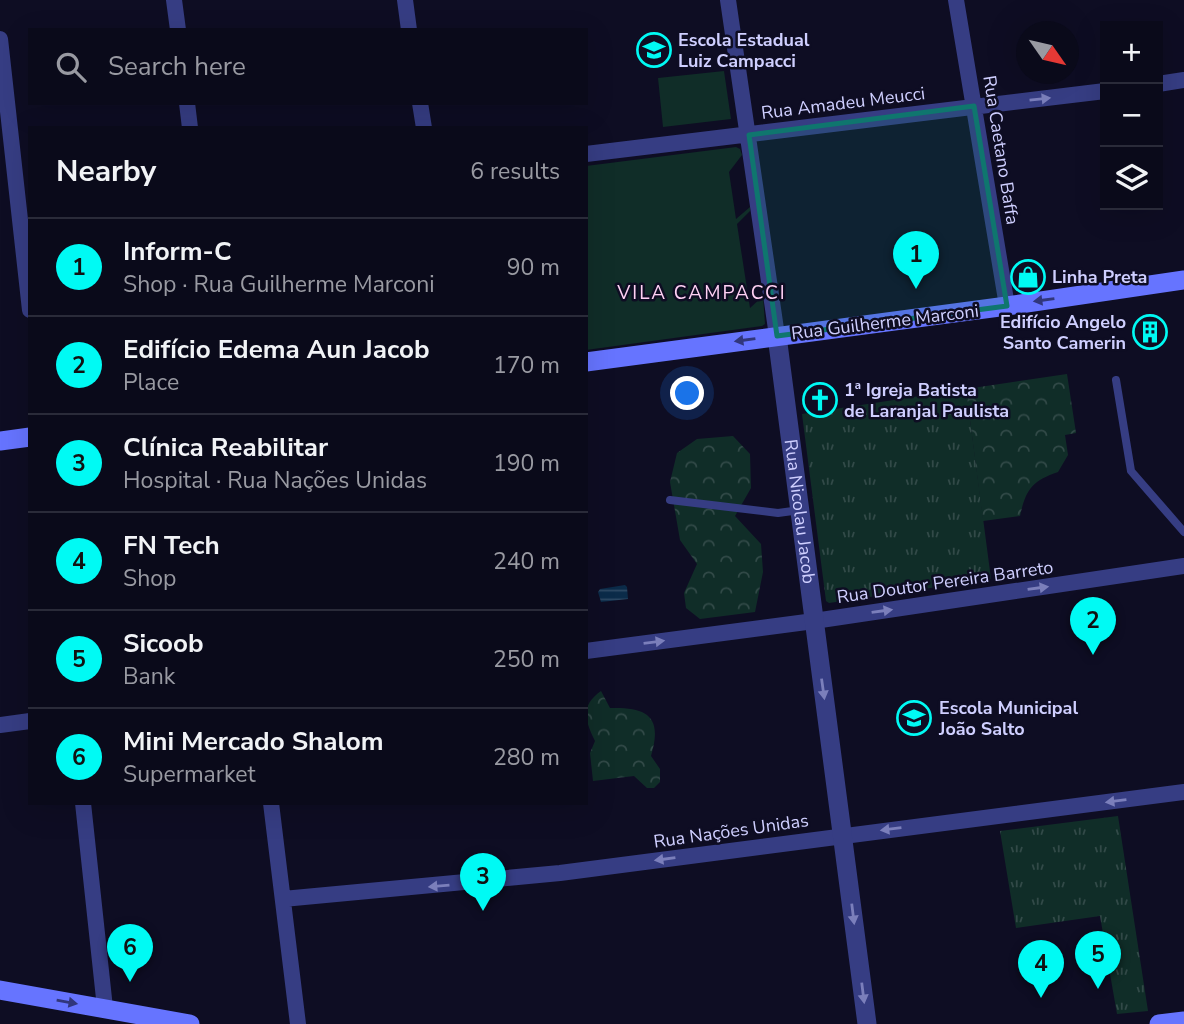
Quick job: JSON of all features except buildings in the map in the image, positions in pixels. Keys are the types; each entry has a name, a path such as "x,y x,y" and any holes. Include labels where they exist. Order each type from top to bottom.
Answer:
{"main road":[{"name":"Rua Guilherme Marconi","path":"588,362 1184,280"},
{"path":"0,441 28,436"},
{"path":"0,990 190,1024"},
{"path":"1159,1024 1184,1021"}],"street":[{"path":"174,0 178,28"},
{"path":"405,0 409,28"},
{"name":"Rua Nicolau Jacob","path":"729,0 777,336 867,1024"},
{"name":"Rua Caetano Baffa","path":"956,0 1007,306"},
{"path":"0,39 28,292"},
{"path":"1163,83 1184,80"},
{"name":"Rua Amadeu Meucci","path":"588,154 1100,92"},
{"path":"187,105 190,126"},
{"path":"420,105 424,126"},
{"name":"Rua Doutor Pereira Barreto","path":"588,650 814,621 1184,566"},
{"path":"0,725 28,721"},
{"name":"Rua Nações Unidas","path":"283,899 546,875 1184,792"},
{"path":"83,805 105,1008"},
{"path":"271,805 299,1024"}],"lane":[{"path":"1116,380 1131,471 1184,532"},
{"path":"670,500 778,513 800,510"}],"highlighted area":[{"path":"974,106 1007,306 777,336 749,135"}],"green space":[{"path":"724,71 731,119 663,127 658,78"},
{"path":"736,147 740,149 742,155 729,172 736,219 750,207 750,211 737,224 750,308 763,296 765,324 588,350 588,166"},
{"path":"1067,374 1076,433 1065,435 1068,455 1058,472 1032,487 1020,516 983,521 966,389"},
{"path":"966,389 991,579 829,603 826,601 802,414"},
{"path":"733,436 750,454 751,488 735,516 761,544 763,572 755,612 700,619 686,608 684,593 697,564 680,540 670,482 677,453 697,439"},
{"path":"601,691 610,708 634,709 649,717 653,723 655,731 651,756 660,769 660,782 654,788 647,788 634,776 593,781 590,753 595,741 588,723 588,706"},
{"path":"1118,816 1148,1011 1117,1014 1100,916 1016,928 1000,831"}],"water":[{"path":"625,585 628,599 601,602 598,592 600,589"}],"place":[{"name":"Escola Estadual Luiz Campacci","path":"654,50"},
{"name":"Linha Preta","path":"1028,277"},
{"name":"Inform-C","path":"916,289"},
{"name":"Edifício Angelo Santo Camerin","path":"1150,332"},
{"name":"1ª Igreja Batista de Laranjal Paulista","path":"820,400"},
{"name":"Edifício Edema Aun Jacob","path":"1093,655"},
{"name":"Escola Municipal João Salto","path":"914,718"},
{"name":"Clínica Reabilitar","path":"483,911"},
{"name":"Mini Mercado Shalom","path":"130,982"},
{"name":"Sicoob","path":"1098,989"},
{"name":"FN Tech","path":"1041,998"}],"district":[{"name":"VILA CAMPACCI","path":"702,293"}]}
